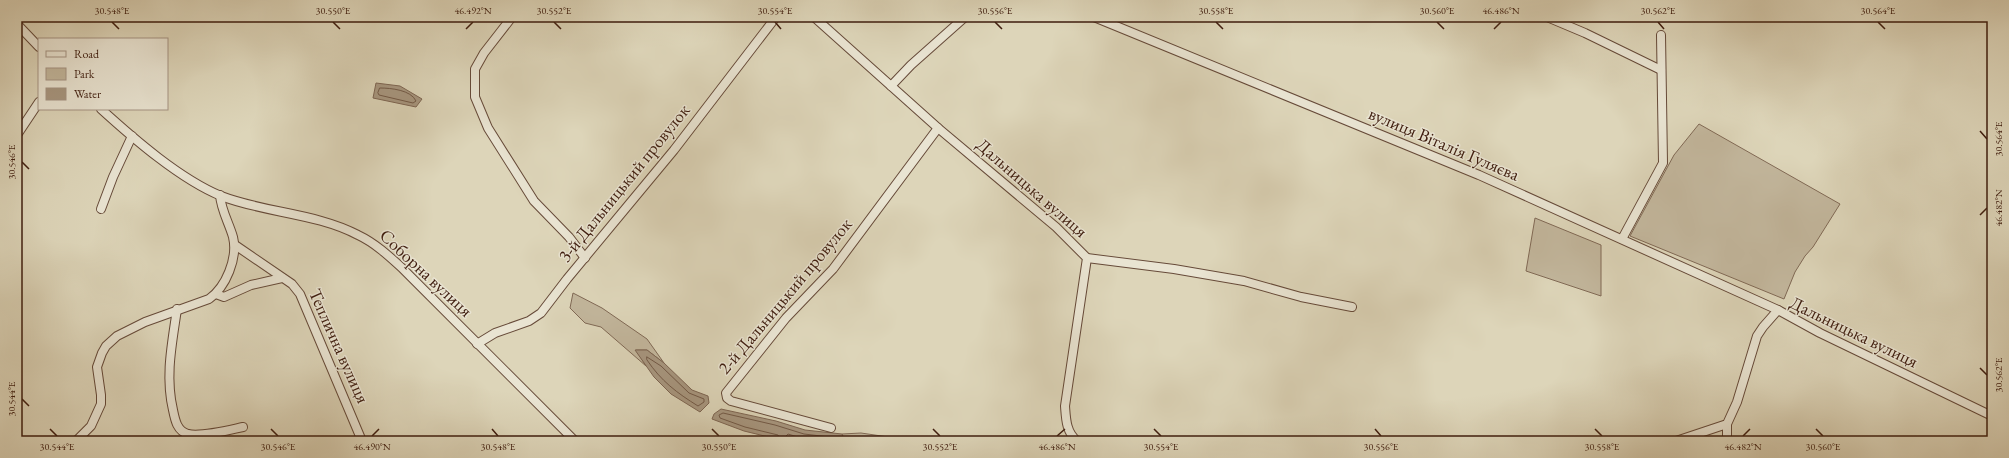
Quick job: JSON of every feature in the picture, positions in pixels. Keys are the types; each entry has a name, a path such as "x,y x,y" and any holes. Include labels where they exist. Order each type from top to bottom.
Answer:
{"street":[{"path":"512,17 484,53 475,68 475,97 488,128 534,201 569,237 585,258"},
{"name":"3-й Дальницький провулок","path":"477,344 495,333 536,317 674,150 776,17"},
{"name":"Дальницька вулиця","path":"814,17 938,128 1038,212 1087,258 1066,406 1069,431 1068,441"},
{"path":"891,86 965,17"},
{"name":"вулиця Віталія Гуляєва","path":"1094,17 1479,175 1778,310"},
{"path":"1547,17 1585,33 1661,70"},
{"path":"17,24 38,46"},
{"path":"1622,239 1663,163 1661,35"},
{"path":"17,135 38,104"},
{"name":"Соборна вулиця","path":"102,110 132,136 176,169 220,195 337,226 366,239 402,268 575,441"},
{"name":"2-й Дальницький провулок","path":"831,428 731,401 726,398 726,393 786,318 833,269 938,128"},
{"path":"101,209 113,177 132,136"},
{"path":"76,441 91,426 101,404 97,367 106,346 117,336 145,322 177,309 206,300 216,294 224,282 230,268 235,245 222,208 220,195"},
{"name":"Теплична вулиця","path":"235,245 292,284 300,294 362,441"},
{"path":"1087,258 1174,269 1228,278 1301,297 1352,307"},
{"path":"216,294 224,297 251,285 282,278"},
{"path":"177,309 168,376 170,396 177,426 184,433 196,435 243,427"},
{"name":"Дальницька вулиця","path":"1727,424 1737,402 1757,336 1778,310 1820,333 1992,416"},
{"path":"1676,441 1727,424 1727,441"},
{"path":"1069,431 1077,441"}],"green space":[{"path":"1699,124 1840,204 1813,247 1805,256 1795,272 1784,299 1630,236 1674,155"},
{"path":"1535,218 1601,245 1601,296 1526,271"},
{"path":"573,293 602,308 647,339 664,363 647,350 636,350 646,366 601,327 585,323 570,308"},
{"path":"861,433 895,438 902,441 845,441 842,434"}],"water":[{"path":"376,83 400,86 422,99 416,107 373,98"},
{"path":"635,350 647,350 664,363 692,390 708,396 709,403 700,412 671,394 654,377"},
{"path":"721,409 776,421 805,430 842,434 845,441 785,441 744,431 712,419 714,414"}]}
